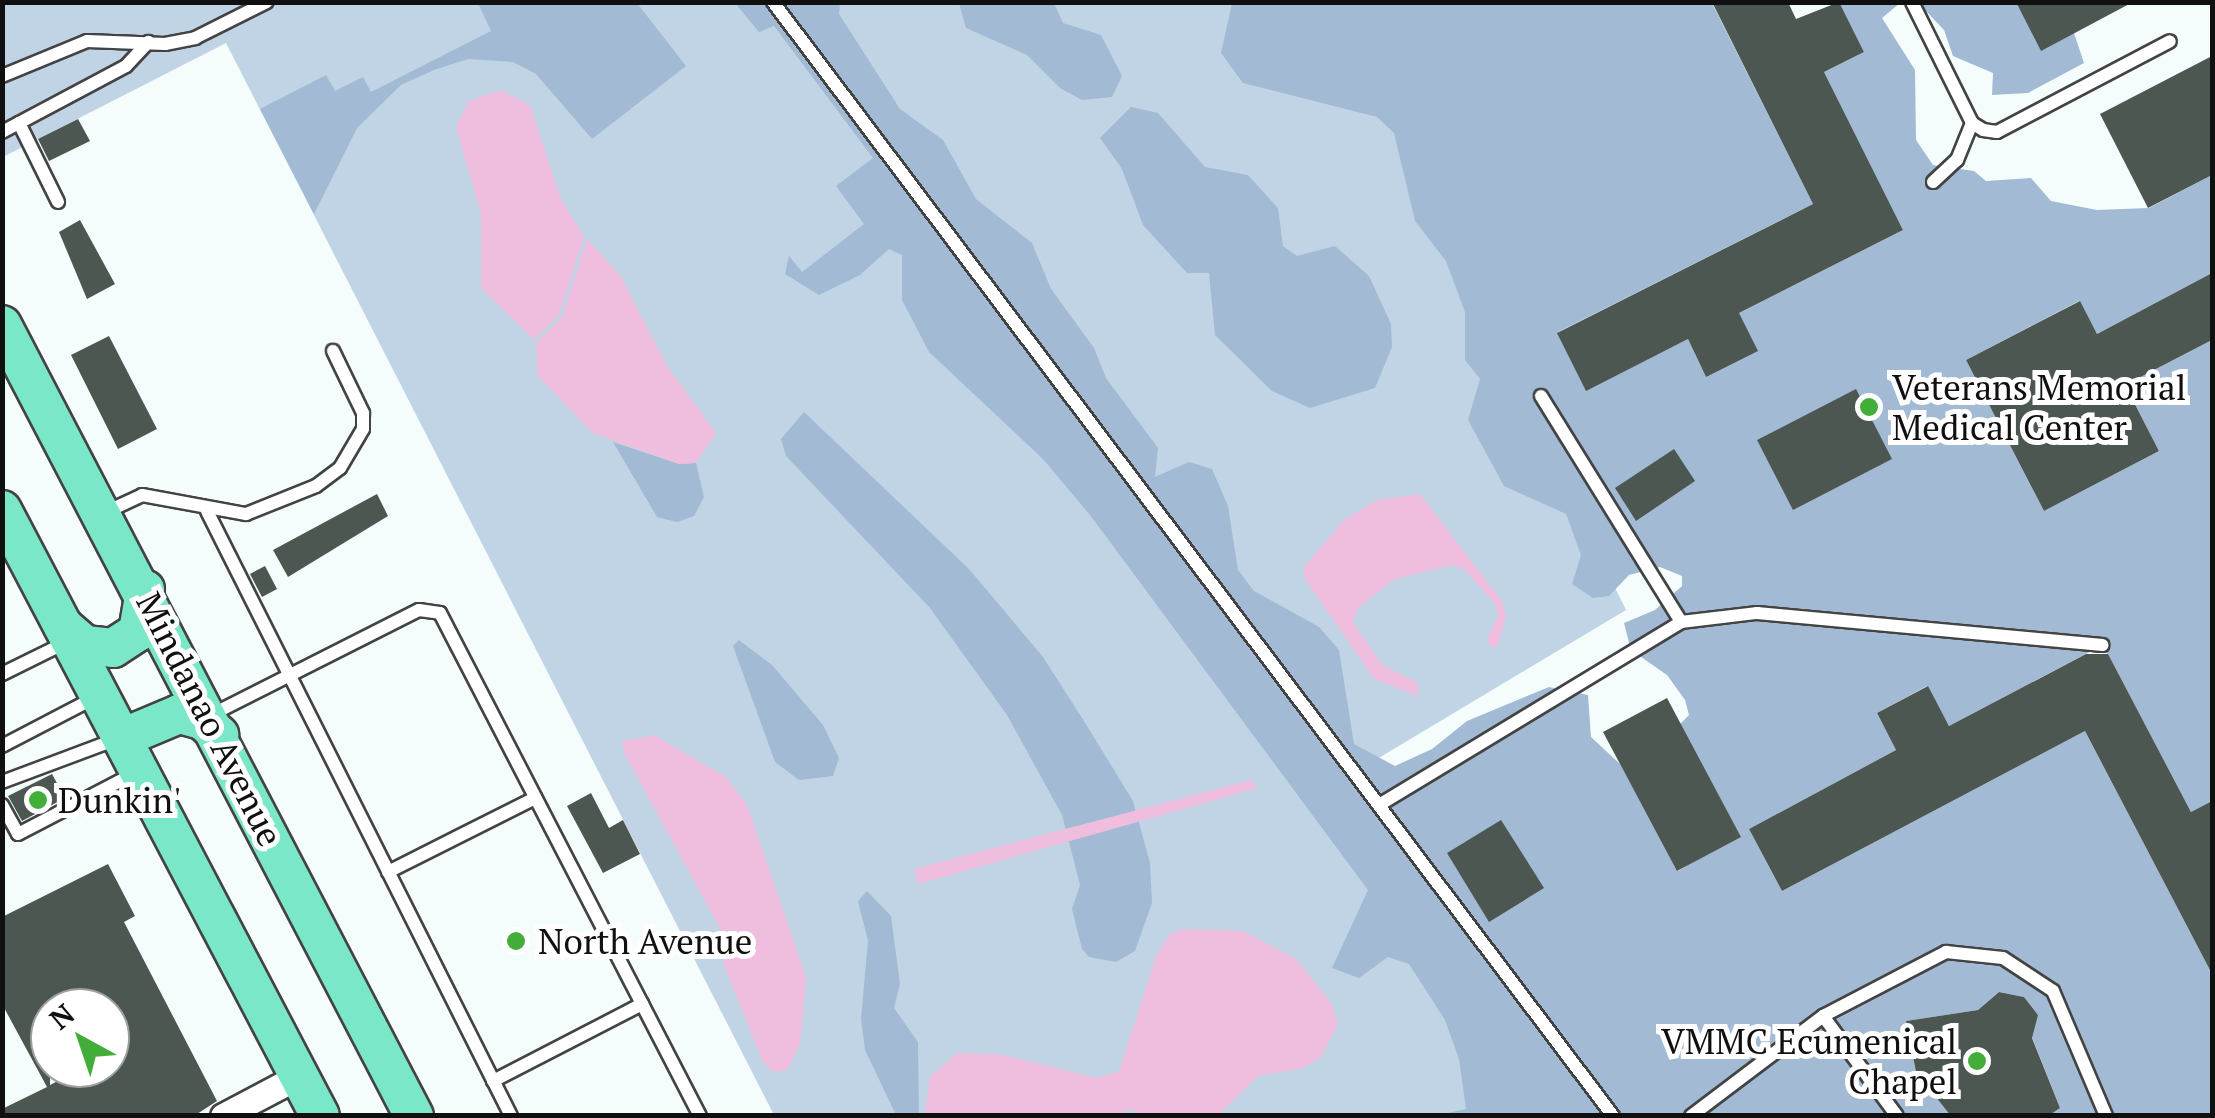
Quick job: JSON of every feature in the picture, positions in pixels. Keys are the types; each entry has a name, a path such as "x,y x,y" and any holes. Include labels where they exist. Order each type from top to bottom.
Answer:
{"main road":[{"name":"Mindanao Avenue","path":"2,324 144,590 414,1116"},
{"path":"2,510 320,1116"},
{"path":"67,633 84,646 126,642 144,619 144,590"},
{"path":"130,754 179,714 214,726"}],"street":[{"path":"223,1116 299,1076"}],"lane":[{"path":"2,76 87,41 195,38 267,2"},
{"path":"772,2 1613,1116"},
{"path":"1912,2 1972,124 1997,132 2170,40"},
{"path":"2,132 126,66 148,42"},
{"path":"18,124 58,202"},
{"path":"1933,182 1957,160 1972,124"},
{"path":"103,513 142,494 207,511 246,514 280,504 316,486 357,447 363,413 333,351"},
{"path":"1541,396 1681,622"},
{"path":"207,511 510,1116"},
{"path":"214,726 290,676 419,610 433,610 444,618 700,1116"},
{"path":"1379,805 1681,622 1757,614 2103,645"},
{"path":"2,674 67,633"},
{"path":"2,746 99,695"},
{"path":"2,782 130,754"},
{"path":"2,805 18,834 130,754"},
{"path":"388,872 535,798"},
{"path":"1691,1116 1823,1016 1946,952 2003,958 2053,991 2106,1116"},
{"path":"493,1081 642,1004"},
{"path":"1823,1016 1898,1116"}],"shaded area":[{"path":"3,3 1506,3 1426,204 1626,610 1362,768 1627,1115 774,1115 226,43 3,157"},
{"path":"478,3 637,3 686,66 592,139 536,74 513,62 468,59 434,70 401,85 357,128 314,214 260,109 326,75 335,91 363,77 371,92 491,31"},
{"name":"Veterans Memorial Medical Center","path":"735,3 840,3 839,14 900,109 943,140 976,199 1032,243 1051,289 1094,348 1106,378 1158,448 1155,477 1189,462 1212,469 1228,506 1238,570 1254,591 1319,627 1339,650 1354,744 1395,766 1432,749 1467,721 1549,687 1588,695 1591,737 1620,764 1678,871 1739,834 1680,724 1689,715 1685,700 1667,675 1631,650 1624,623 1655,610 1682,586 1682,576 1660,567 1629,575 1609,596 1593,598 1572,584 1581,555 1566,514 1504,486 1468,420 1480,379 1465,360 1465,312 1446,261 1415,221 1394,133 1377,117 1243,83 1221,53 1232,3 1712,3 1813,204 1558,332 1586,390 1688,339 1706,377 1739,313 1903,230 1824,72 1864,52 1839,3 1900,3 1882,18 1915,70 1916,140 1933,165 1974,171 1986,181 2031,178 2051,201 2097,210 2149,208 2212,175 2212,273 2097,334 2079,301 1966,360 2044,511 2159,451 2125,385 2212,340 2212,801 2191,812 2103,645 1949,726 1927,686 1877,713 1896,750 1749,829 1782,891 2085,731 2212,974 2212,1115 2048,1115 2060,1108 2030,1032 2038,1015 2024,997 1999,992 1978,1010 1906,1021 1916,1072 1951,1115 1438,1115 1466,1109 1459,1059 1445,1020 1409,964 1388,957 1359,978 1332,968 1368,890 1090,515 1043,459 929,352 902,300 902,255 889,249 860,275 819,295 785,274 789,256 802,272 864,224 836,186 873,158 774,26 759,32"},
{"path":"959,3 1054,3 1063,23 1101,35 1122,76 1112,97 1082,100 1060,88 1027,55 966,28"},
{"path":"1903,3 2016,3 2074,33 2084,63 2028,93 1992,95 1993,73 1953,56 1944,30 1924,9"},
{"path":"500,90 530,105 560,197 584,237 559,315 534,340 481,288 481,214 456,127 469,101"},
{"path":"1131,107 1158,113 1205,167 1248,175 1278,208 1283,246 1297,256 1335,246 1369,276 1391,324 1392,347 1375,388 1310,408 1272,391 1215,335 1209,273 1187,273 1143,225 1122,169 1100,138"},
{"path":"587,239 620,275 667,366 716,433 696,463 679,464 593,433 538,376 536,343 562,317"},
{"path":"804,412 969,569 1043,657 1084,721 1133,801 1150,863 1152,903 1135,951 1116,962 1089,957 1082,949 1072,909 1080,885 1062,815 1007,715 930,608 786,456 781,439"},
{"path":"613,442 679,464 696,463 704,497 694,516 677,522 657,517"},
{"path":"1420,494 1502,601 1506,618 1496,649 1486,641 1498,616 1495,604 1465,570 1452,565 1395,579 1358,608 1353,622 1382,665 1417,682 1418,696 1374,679 1305,579 1304,567 1344,520 1377,500"},
{"path":"739,640 772,665 823,725 839,758 833,776 799,780 775,762 733,646"},
{"path":"654,735 726,777 747,805 806,977 800,1044 787,1070 773,1072 762,1060 724,965 721,930 624,753 622,741"},
{"path":"1251,780 1258,788 918,884 914,869"},
{"path":"867,891 891,916 900,984 894,1008 918,1042 919,1115 896,1115 865,1050 861,1019 868,941 858,901"},
{"path":"1184,929 1243,931 1296,959 1331,1003 1338,1024 1321,1057 1304,1068 1258,1076 1218,1115 1144,1115 1128,1109 1119,1116 925,1115 930,1077 957,1053 998,1054 1097,1078 1119,1071 1157,954 1170,934"}],"building":[{"path":"1712,2 1788,2 1796,19 1839,2 1864,52 1824,72 1903,230 1739,313 1758,351 1706,377 1688,339 1586,391 1557,333 1813,204"},
{"path":"2016,2 2133,2 2041,51"},
{"path":"2212,56 2212,175 2148,208 2100,114"},
{"path":"78,119 90,141 49,161 38,139"},
{"path":"80,220 115,284 87,299 59,232"},
{"path":"2212,273 2212,340 2125,385 2159,451 2044,511 1966,360 2080,301 2097,334"},
{"path":"109,336 157,429 118,449 71,355"},
{"path":"1856,389 1892,459 1793,510 1757,440"},
{"path":"1674,449 1695,481 1636,521 1615,488"},
{"path":"377,494 388,516 288,577 273,550"},
{"path":"265,566 277,589 262,597 250,574"},
{"path":"2086,654 2108,654 2191,812 2212,801 2212,974 2085,731 1782,891 1749,829 1896,750 1877,713 1928,686 1949,726"},
{"path":"1667,698 1741,837 1677,871 1603,732"},
{"name":"Dunkin'","path":"52,774 65,798 22,821 8,796"},
{"path":"591,793 609,828 623,820 640,854 603,873 567,806"},
{"path":"1501,820 1544,888 1489,922 1447,853"},
{"path":"108,864 135,916 124,922 217,1101 194,1116 2,1116 2,1109 45,1088 130,1088 130,988 30,988 30,1056 2,1004 2,917"},
{"name":"VMMC Ecumenical Chapel","path":"1999,992 2024,997 2038,1015 2032,1038 2060,1108 2048,1116 1951,1116 1916,1072 1906,1021 1978,1010"}],"place":[{"name":"Veterans Memorial Medical Center","path":"1869,407"},
{"name":"Dunkin'","path":"38,800"},
{"name":"North Avenue","path":"516,941"},
{"name":"VMMC Ecumenical Chapel","path":"1977,1061"}]}
